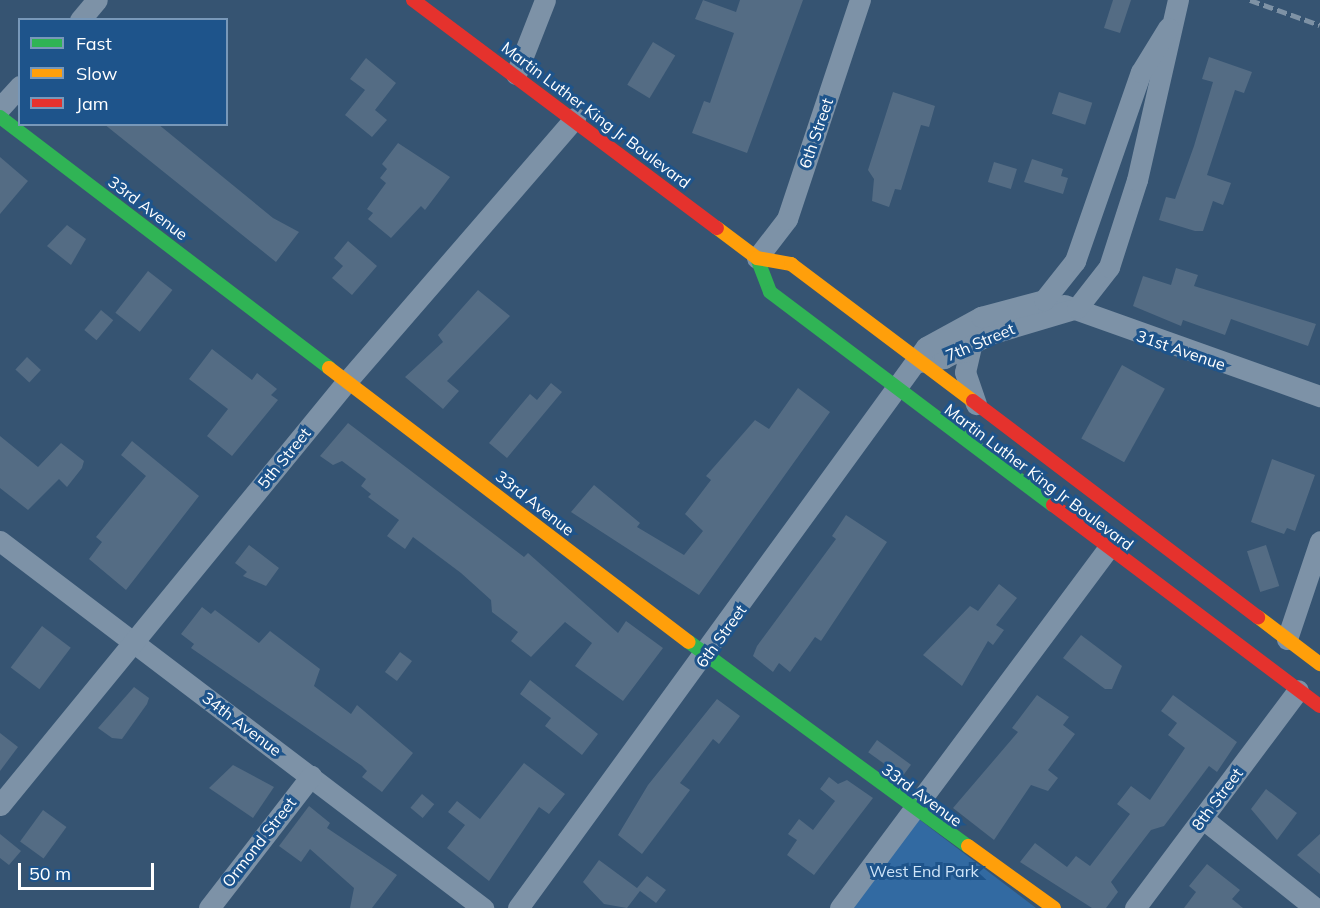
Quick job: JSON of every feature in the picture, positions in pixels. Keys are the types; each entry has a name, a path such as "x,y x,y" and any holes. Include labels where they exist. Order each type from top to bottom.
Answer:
{"main road":[{"name":"Martin Luther King Jr Boulevard","path":"413,0 575,118 757,258 791,264 1319,663"},
{"name":"33rd Avenue","path":"0,117 348,380 706,656 911,809 1054,908"},
{"name":"Martin Luther King Jr Boulevard","path":"757,258 770,292 1108,549 1320,706"}],"street":[{"path":"82,18 97,0"},
{"path":"516,74 545,0"},
{"name":"6th Street","path":"757,258 787,219 860,0"},
{"path":"1077,308 1109,267 1137,180 1168,28 1178,0"},
{"path":"1044,300 1075,261 1141,72 1168,28"},
{"path":"0,108 18,88"},
{"name":"5th Street","path":"0,806 348,380 575,118"},
{"name":"31st Avenue","path":"1044,300 1077,308 1127,332 1320,396"},
{"name":"7th Street","path":"920,362 926,347 960,326 1044,300"},
{"name":"7th Street","path":"920,362 944,358 972,342 1077,308"},
{"path":"972,342 966,372 976,404"},
{"name":"6th Street","path":"518,908 706,656 920,362"},
{"name":"34th Avenue","path":"0,541 483,908"},
{"path":"1287,639 1320,541"},
{"path":"840,908 911,809 1108,549"},
{"name":"8th Street","path":"1135,908 1298,690"},
{"name":"Ormond Street","path":"209,908 311,776"},
{"path":"1202,818 1315,908"}],"green space":[{"name":"West End Park","path":"916,817 1036,908 850,908"}],"building":[{"path":"703,0 736,12 740,0 803,0 747,153 692,133 704,101 710,103 734,33 695,19"},
{"path":"1113,0 1131,0 1120,33 1104,28"},
{"path":"653,42 675,55 650,98 627,85"},
{"path":"1209,57 1252,72 1244,93 1235,90 1207,175 1231,183 1223,205 1213,201 1203,231 1195,231 1159,220 1166,197 1175,199 1194,146 1213,82 1202,79"},
{"path":"366,58 396,83 375,110 387,120 372,137 345,115 365,90 350,79"},
{"path":"893,92 935,106 929,127 921,125 901,190 895,189 889,207 872,201 874,179 868,170"},
{"path":"1059,92 1092,103 1085,125 1052,114"},
{"path":"106,126 160,126 273,218 299,232 276,262"},
{"path":"398,143 450,177 425,210 421,206 391,238 368,219 373,213 367,209 386,183 380,178 387,169 382,164"},
{"path":"0,157 28,181 0,214"},
{"path":"1032,159 1063,169 1061,176 1068,178 1063,194 1024,182"},
{"path":"994,162 1017,169 1011,189 988,182"},
{"path":"67,225 86,239 71,265 47,246"},
{"path":"348,241 377,266 352,295 332,278 343,266 334,258"},
{"path":"1176,268 1198,275 1194,286 1316,324 1308,346 1231,319 1225,335 1183,320 1181,326 1133,306 1143,276 1171,285"},
{"path":"148,271 172,290 140,332 115,313"},
{"path":"478,290 510,316 447,381 459,391 443,409 405,377 443,342 438,335"},
{"path":"101,310 113,320 97,340 84,330"},
{"path":"212,349 252,380 257,373 277,389 271,395 278,400 232,456 207,436 228,409 189,379"},
{"path":"27,357 41,370 29,382 15,369"},
{"path":"1122,365 1165,389 1124,462 1081,438"},
{"path":"551,383 562,392 507,458 489,443 530,394 537,400"},
{"path":"798,388 830,412 699,595 571,512 594,485 640,523 637,527 684,555 703,531 685,514 711,480 706,476 755,420 769,429"},
{"path":"348,423 524,557 528,553 618,633 626,621 663,648 623,701 575,666 592,643 565,622 531,657 511,641 518,632 492,612 491,600 461,573 413,537 405,549 387,536 399,520 368,497 371,494 361,486 366,479 342,461 333,465 320,456"},
{"path":"0,436 38,467 61,443 84,461 82,468 67,487 59,479 28,510 0,488"},
{"path":"132,441 199,496 126,590 89,559 102,542 96,537 146,476 121,455"},
{"path":"1272,459 1315,475 1295,531 1287,528 1284,534 1251,522"},
{"path":"846,515 887,542 821,641 815,637 790,672 779,663 773,672 753,656 757,646 836,539 832,536"},
{"path":"249,545 279,568 266,586 243,576 247,572 235,563"},
{"path":"1266,545 1279,586 1260,592 1247,551"},
{"path":"999,584 1017,598 996,625 1004,630 993,645 988,641 962,686 923,655 970,606 978,611"},
{"path":"202,607 211,614 215,610 259,643 270,631 320,669 314,686 351,714 357,705 413,753 382,792 362,777 367,771 362,766 191,648 194,644 181,634"},
{"path":"42,626 71,648 39,689 11,668"},
{"path":"1081,635 1122,666 1112,689 1105,689 1063,658"},
{"path":"400,652 412,661 397,681 385,672"},
{"path":"530,680 598,734 582,755 545,726 551,718 520,694"},
{"path":"134,687 149,698 147,704 122,739 112,738 98,728"},
{"path":"1037,695 1069,717 1063,725 1075,734 1048,770 1058,778 1048,791 1031,785 994,840 953,808 1018,732 1012,728"},
{"path":"1173,695 1237,742 1217,772 1209,766 1164,826 1151,830 1111,882 1118,892 1106,908 1092,908 1020,862 1035,843 1067,867 1076,856 1090,866 1130,814 1117,804 1131,786 1150,800 1185,748 1168,735 1177,723 1161,711"},
{"path":"717,699 740,716 719,744 713,739 680,783 690,790 642,854 618,835 648,785"},
{"path":"0,733 18,747 0,771"},
{"path":"877,740 911,765 902,777 868,752"},
{"path":"524,763 565,794 549,814 539,807 489,881 447,848 465,825 448,812 457,801 480,819"},
{"path":"233,765 274,787 253,818 209,788"},
{"path":"829,777 838,784 847,780 873,798 814,875 787,855 797,840 788,834 799,819 813,830 835,801 820,789"},
{"path":"1266,789 1297,813 1277,840 1251,809"},
{"path":"422,794 434,804 423,818 410,808"},
{"path":"309,806 330,823 327,828 397,875 372,908 350,908 354,888 310,849 301,862 279,846"},
{"path":"43,810 66,827 44,859 20,842"},
{"path":"0,834 21,851 9,865 0,858"},
{"path":"1320,834 1320,874 1297,855"},
{"path":"599,860 637,888 647,876 666,890 656,903 640,891 627,908 604,904 583,882"},
{"path":"1207,864 1240,890 1232,899 1243,908 1184,908 1196,892 1189,886"}],"railway":[{"path":"1250,0 1320,25"}],"traffic: fast":[{"path":"0,117 329,368"},
{"path":"757,258 770,292 1053,505"},
{"path":"689,642 968,846"}],"traffic: slow":[{"path":"717,228 757,258 791,264 973,401"},
{"path":"329,368 689,642"},
{"path":"1258,617 1320,664"},
{"path":"968,846 1054,908"}],"traffic: jam":[{"path":"413,0 717,228"},
{"path":"973,401 1258,617"},
{"path":"1053,505 1320,706"}]}
